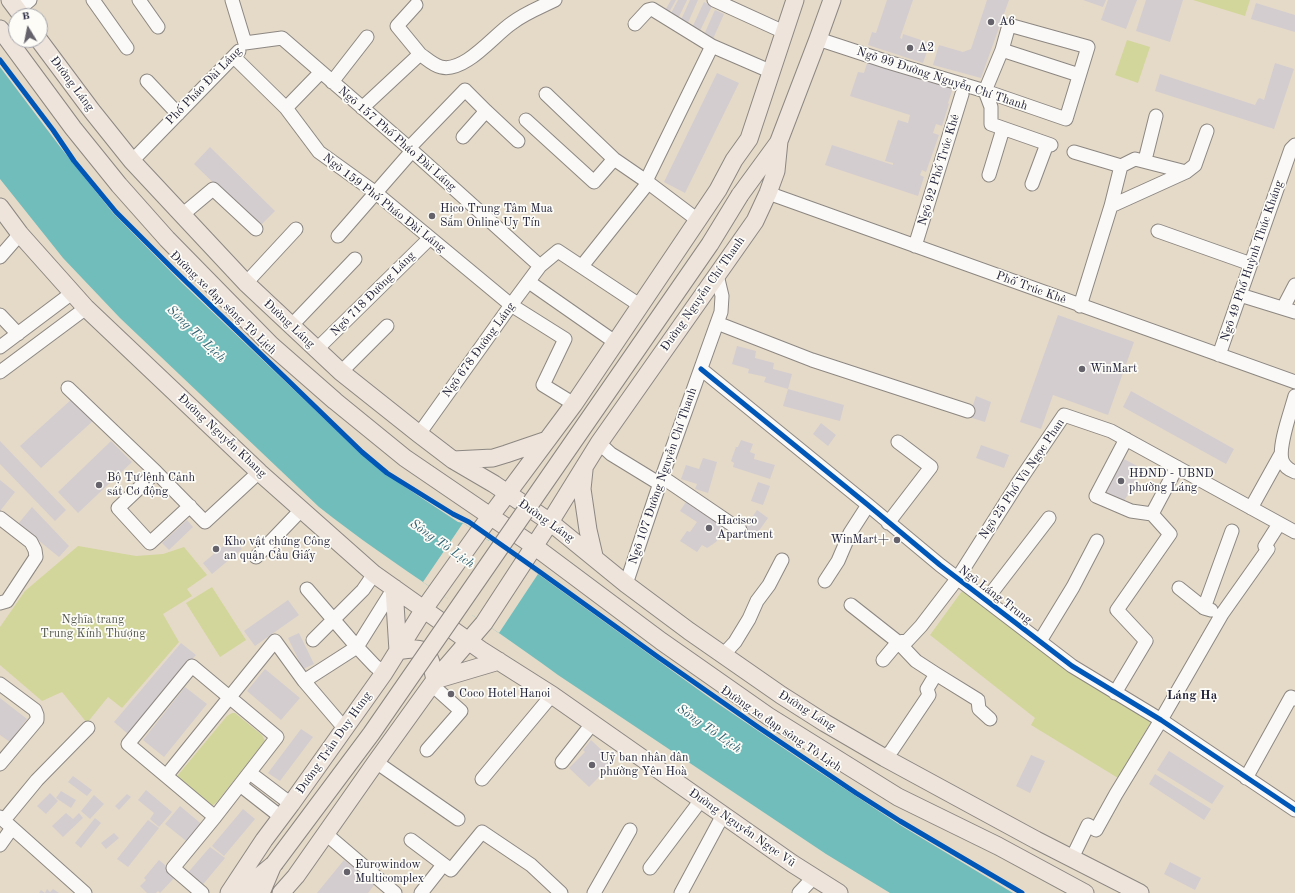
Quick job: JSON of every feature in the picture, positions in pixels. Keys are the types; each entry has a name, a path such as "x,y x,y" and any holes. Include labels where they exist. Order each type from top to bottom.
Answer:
{"main road":[{"path":"740,195 749,139 795,0"},
{"name":"Đường Nguyễn Chí Thanh","path":"468,640 484,622 550,522 599,443 755,221 776,171 779,141 832,0"},
{"name":"Đường Láng","path":"0,29 78,133 120,185 167,239 271,345 335,401 404,458 534,546 661,641 768,716 898,797 998,846 1084,893"},
{"name":"Đường Láng","path":"45,48 132,161 246,283 346,377 419,434 453,460 494,484 550,522 594,556 626,584 689,632 794,703 885,758 1140,893"},
{"path":"490,516 574,404 699,221 734,160 749,139"},
{"path":"261,893 274,864 372,734 710,244 740,195 779,141"},
{"name":"Đường Nguyễn Khang","path":"0,207 20,234 86,308 258,472 302,509 374,574 468,640"},
{"path":"335,401 346,377"},
{"path":"561,420 561,432 564,438 572,446 589,448 599,443"},
{"path":"453,460 493,458 547,440"},
{"path":"584,466 582,489 588,530 594,556"},
{"name":"Đường Trần Duy Hưng","path":"229,893 264,840 384,673 424,609 490,516"},
{"path":"394,588 398,651 418,648 428,654 432,662 434,683"},
{"path":"281,893 296,876 376,762 434,683 468,640"},
{"name":"Đường Nguyễn Ngọc Vũ","path":"468,640 481,650 552,695 701,800 839,893"},
{"path":"434,683 499,661"},
{"path":"239,893 274,864"}],"street":[{"path":"93,0 127,48"},
{"path":"139,0 158,27"},
{"name":"Phố Pháo Đài Láng","path":"132,161 234,57 245,43 232,0"},
{"path":"416,4 397,26 420,54 435,65 447,68 454,67 480,51 532,5 556,0"},
{"path":"714,0 784,32"},
{"path":"635,24 648,10 652,9 712,46 772,72"},
{"path":"1002,50 1079,75 1088,47 1009,25 1002,50 985,91 991,107 991,124 1049,144 1032,184"},
{"path":"332,82 367,37"},
{"name":"Ngõ 157 Phố Pháo Đài Láng","path":"245,43 282,38 411,149 540,266"},
{"name":"Ngõ 99 Đường Nguyễn Chí Thanh","path":"818,39 985,91 1066,119 1079,75"},
{"path":"641,306 582,266 647,182 712,46"},
{"path":"362,108 420,54"},
{"name":"Ngõ 159 Phố Pháo Đài Láng","path":"234,57 286,108 319,152 376,193 511,305 566,339 543,385 574,404"},
{"path":"286,108 321,72"},
{"path":"147,81 178,114"},
{"path":"338,236 376,193 411,149 465,90 518,141"},
{"path":"546,94 614,159 699,221"},
{"name":"Ngõ 92 Phố Trúc Khê","path":"915,246 962,94"},
{"path":"463,137 486,111"},
{"path":"1144,160 1156,116"},
{"path":"526,120 594,182 614,159"},
{"path":"989,175 1003,129"},
{"path":"1111,206 1186,172 1195,165 1207,131"},
{"name":"Ngõ 49 Phố Huỳnh Thúc Kháng","path":"1218,355 1291,149 1295,145"},
{"path":"1074,152 1121,166"},
{"path":"1080,306 1111,206 1121,166 1135,158 1186,172"},
{"path":"182,215 213,189 256,229"},
{"name":"Phố Trúc Khê","path":"768,193 1295,382"},
{"path":"246,283 296,229"},
{"path":"1158,231 1251,264"},
{"path":"0,257 20,234"},
{"name":"Ngõ 718 Đường Láng","path":"316,350 430,238"},
{"name":"Ngõ 678 Đường Láng","path":"419,434 540,266 558,251 582,266"},
{"path":"291,326 355,259"},
{"name":"Ngõ 107 Đường Nguyễn Chí Thanh","path":"626,584 661,480 721,312 722,296 717,275"},
{"path":"529,282 615,342"},
{"path":"1240,295 1289,310 1295,285"},
{"path":"0,347 72,293"},
{"path":"0,372 86,308"},
{"path":"0,315 18,334"},
{"path":"717,323 812,360 968,412"},
{"path":"346,377 386,326"},
{"name":"Ngõ Láng Trung","path":"701,369 957,579 1072,666 1161,720 1295,810"},
{"path":"68,388 156,472 205,522 258,472"},
{"path":"1295,396 1281,454 1282,461 1285,466 1295,472"},
{"name":"Ngõ 25 Phố Vũ Ngọc Phan","path":"957,579 1018,483 1064,415 1112,431 1295,532"},
{"path":"1115,692 1146,641 1117,610 1170,534 1152,514 1130,511 1096,496 1126,439"},
{"path":"888,523 931,467 898,442"},
{"path":"599,443 611,454 661,480 740,530"},
{"path":"1251,508 1281,454"},
{"path":"1152,514 1177,467"},
{"path":"156,472 118,508 150,543 190,506"},
{"path":"825,581 838,561 850,533 868,505"},
{"path":"256,557 302,509"},
{"path":"0,518 30,542 35,550 36,557 7,601 1,603"},
{"path":"986,600 1049,518"},
{"path":"1072,858 1088,825 1096,830 1222,614 1268,549 1265,546 1279,524"},
{"path":"1204,608 1232,531"},
{"path":"1040,641 1073,587 1097,541"},
{"path":"723,655 735,642 749,619 756,601 769,585 782,560"},
{"path":"314,640 363,590 374,574"},
{"path":"883,660 898,642 907,641 922,626 957,579"},
{"path":"304,682 357,647 394,588"},
{"path":"1179,588 1204,608 1222,614"},
{"path":"307,590 357,647 375,666 384,673"},
{"path":"851,605 898,642 916,661 978,700 979,709 990,719"},
{"path":"166,776 275,640 304,682 345,729"},
{"path":"202,893 173,868 215,817 240,786 277,738 192,666 128,744 215,817"},
{"path":"885,758 929,695 926,689 936,674"},
{"path":"427,750 461,711 434,683"},
{"path":"0,684 35,710 38,715 37,720 0,764"},
{"path":"482,779 552,695"},
{"path":"1246,778 1291,697 1295,698"},
{"path":"562,762 592,724"},
{"path":"0,845 5,822 37,780 88,728"},
{"path":"376,762 458,819"},
{"path":"250,773 286,810"},
{"path":"240,786 286,810"},
{"path":"650,868 701,800"},
{"path":"681,893 723,815"},
{"path":"5,822 85,893"},
{"path":"594,893 630,830"},
{"path":"411,840 451,870 482,832 531,865 561,893"},
{"path":"326,834 395,893"},
{"path":"421,893 443,865"},
{"path":"799,893 814,877"}],"green space":[{"path":"1193,0 1250,0 1245,16"},
{"path":"1127,40 1150,47 1138,83 1115,75"},
{"name":"Nghĩa trang Trung Kính Thượng","path":"78,546 136,556 163,554 184,547 207,575 187,589 192,596 163,614 179,642 122,708 108,697 87,723 62,692 42,701 0,665 0,627 25,591"},
{"path":"212,587 246,640 220,657 186,603"},
{"path":"962,591 1064,666 1151,722 1118,778 1031,725 1035,718 930,635"},
{"path":"235,713 262,735 265,741 217,802 212,806 178,779 178,775 227,716"}],"water":[{"name":"Sông Tô Lịch","path":"0,67 61,148 113,213 182,283 357,450 402,485 458,522 463,523 538,574 714,701 807,764 900,825 1013,893 890,893 826,854 558,675 378,551 319,507 120,318 63,258 0,179"}],"pier":[{"path":"463,523 489,541 491,539 514,555 513,557 538,574 499,633 447,601 448,599 423,582"}],"building":[{"path":"671,0 676,0 667,16 663,14"},
{"path":"678,0 687,0 677,21 669,17"},
{"path":"690,0 698,0 687,25 680,22"},
{"path":"887,0 913,0 900,38 902,39 903,34 930,43 923,63 868,45 872,32 876,33"},
{"name":"A6","path":"987,0 1009,0 981,78 933,65 939,45 963,52 971,49"},
{"path":"1083,0 1106,0 1103,7"},
{"path":"1108,0 1137,0 1126,29 1101,20"},
{"path":"1146,0 1183,0 1170,42 1136,31"},
{"path":"704,2 712,6 699,33 691,30"},
{"path":"1256,3 1295,15 1295,32 1251,19"},
{"path":"715,10 724,14 712,41 703,37"},
{"path":"869,57 954,85 942,126 936,124 933,133 939,135 926,172 922,170 920,175 924,177 918,196 825,165 832,145 893,165 893,163 885,161 898,120 908,123 910,115 850,96 858,72 864,73"},
{"path":"1275,63 1294,69 1274,129 1155,91 1160,74 1255,105 1258,99 1260,98 1264,100"},
{"path":"717,73 739,83 685,193 664,182"},
{"path":"210,147 275,211 259,227 194,164"},
{"name":"WinMart","path":"1058,315 1134,342 1108,415 1053,395 1041,429 1020,422"},
{"path":"737,346 756,351 755,358 774,363 773,369 792,374 788,389 764,382 766,377 748,373 749,369 732,364"},
{"path":"788,389 844,405 840,421 783,406"},
{"path":"1131,391 1234,449 1226,464 1123,407"},
{"path":"976,396 991,402 985,422 969,417"},
{"path":"73,398 94,420 41,468 20,446"},
{"path":"821,423 836,435 828,446 813,434"},
{"path":"741,440 753,444 750,452 755,454 754,459 775,465 770,479 733,467 734,463 731,461 736,447 738,447"},
{"path":"0,441 66,510 55,521 0,464"},
{"path":"111,441 132,462 78,513 58,492"},
{"path":"981,445 1009,455 1004,468 976,458"},
{"name":"HĐND - UBND phường Láng","path":"1120,457 1143,469 1121,506 1099,493"},
{"path":"703,458 717,462 708,493 695,489 697,484 681,479 686,465 699,469"},
{"path":"0,480 15,492 0,511"},
{"path":"758,482 770,486 763,505 751,501"},
{"name":"Hacisco Apartment","path":"688,499 728,525 716,542 707,548 702,545 697,552 680,541 687,531 690,532 697,522 680,511"},
{"path":"32,507 69,546 59,557 18,524"},
{"path":"757,510 768,518 753,539 743,531"},
{"path":"187,520 193,527 169,550 162,543"},
{"path":"233,538 242,549 212,574 203,563"},
{"path":"288,600 299,615 255,646 244,631"},
{"path":"299,633 314,664 303,669 288,638"},
{"path":"181,643 196,655 128,734 114,722"},
{"path":"265,669 300,698 281,720 247,691"},
{"path":"185,687 207,704 164,757 143,740"},
{"path":"0,698 27,719 10,742 0,735"},
{"path":"301,729 313,737 280,781 268,773"},
{"name":"Uỷ ban nhân dân phường Yên Hoà","path":"591,740 614,762 589,787 569,768 585,752 583,750"},
{"path":"1169,751 1224,786 1212,804 1157,770"},
{"path":"1031,755 1045,761 1030,793 1016,786"},
{"path":"1155,774 1211,809 1204,820 1149,784"},
{"path":"73,776 92,790 87,796 68,782"},
{"path":"146,790 172,812 159,827 150,819 154,813 138,800"},
{"path":"61,791 76,800 71,808 56,798"},
{"path":"50,793 58,801 46,814 37,806"},
{"path":"127,794 131,797 119,810 115,806"},
{"path":"94,795 104,804 90,819 81,811"},
{"path":"180,806 205,827 190,844 165,824"},
{"path":"243,809 255,819 224,856 212,846"},
{"path":"66,813 73,819 79,813 83,818 63,837 52,826"},
{"path":"95,818 101,823 81,848 75,843"},
{"path":"148,820 159,828 128,867 117,859"},
{"path":"114,833 119,838 106,849 101,843"},
{"path":"210,847 225,858 200,888 185,876"},
{"path":"159,860 177,875 160,893 158,891 156,893 147,893 140,886 146,880 144,878"},
{"name":"Eurowindow Multicomplex","path":"344,860 375,884 368,893 317,893"},
{"path":"1170,862 1201,878 1195,890 1164,874"},
{"path":"47,889 50,892 53,889 59,893 45,893"}],"cycle path":[{"name":"Đường xe đạp sông Tô Lịch","path":"0,60 53,130 74,161 116,212 362,452 387,473 453,514 469,522 658,657 856,793 900,821 1022,893"},
{"path":"701,369 940,565 1072,666 1161,720 1295,810"}],"place":[{"name":"A6","path":"991,22"},
{"name":"A2","path":"910,48"},
{"name":"Hico Trung Tâm Mua Sắm Online Uy Tín","path":"432,216"},
{"name":"WinMart","path":"1082,369"},
{"name":"HĐND - UBND phường Láng","path":"1121,481"},
{"name":"Bộ Tư lệnh Cảnh sát Cơ động","path":"99,485"},
{"name":"Hacisco Apartment","path":"709,528"},
{"name":"WinMart+","path":"897,540"},
{"name":"Kho vật chứng Công an quận Cầu Giấy","path":"216,549"},
{"name":"Coco Hotel Hanoi","path":"451,694"},
{"name":"Uỷ ban nhân dân phường Yên Hoà","path":"592,765"},
{"name":"Eurowindow Multicomplex","path":"347,872"}],"district":[{"name":"Láng Hạ","path":"1192,696"}]}
